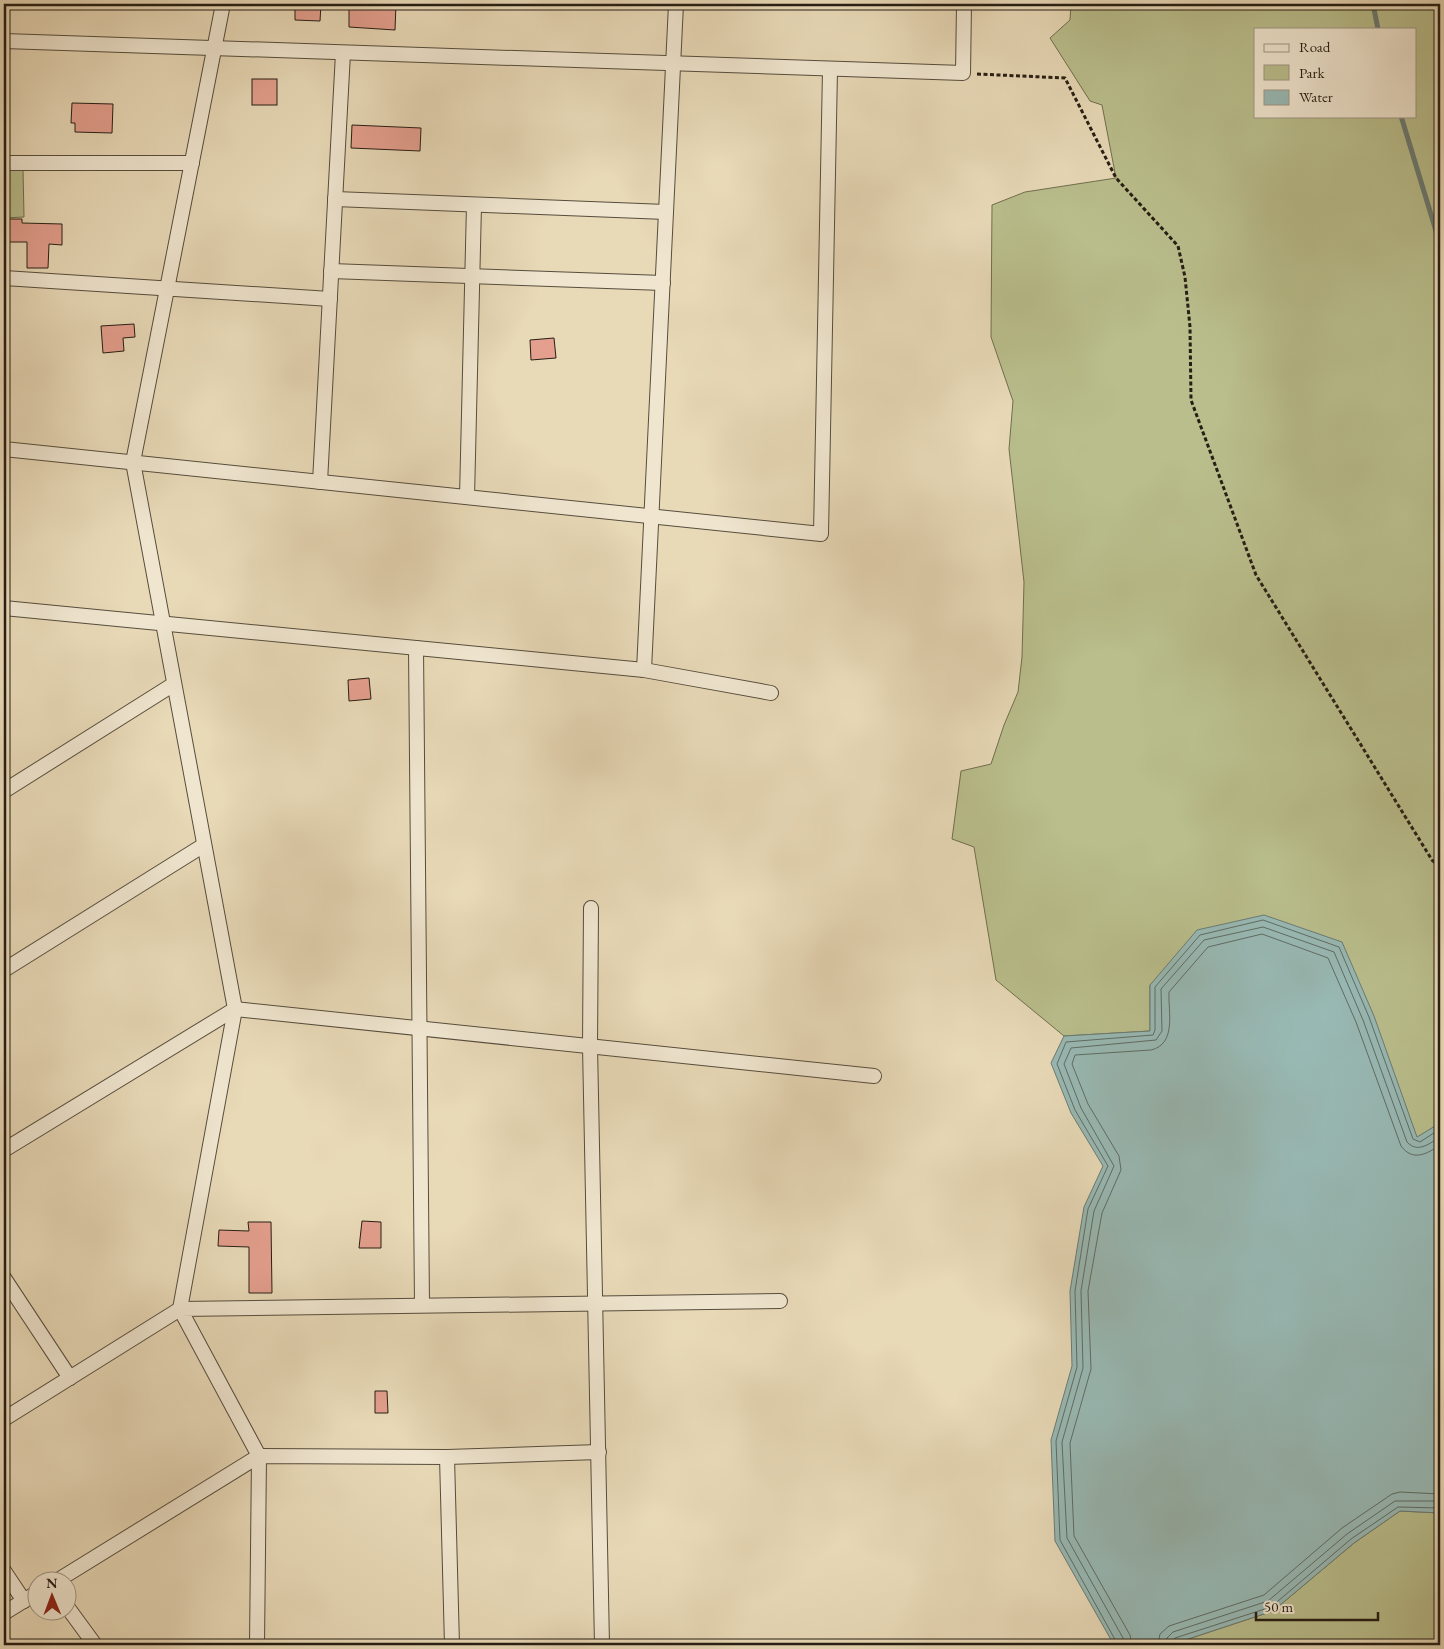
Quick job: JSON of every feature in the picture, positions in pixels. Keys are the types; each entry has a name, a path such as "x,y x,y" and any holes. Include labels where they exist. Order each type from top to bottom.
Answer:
{"street":[{"path":"223,4 133,462 235,1009 180,1309 259,1456 256,1645"},
{"path":"644,670 676,4"},
{"path":"4,41 674,65 963,73 964,4"},
{"path":"320,482 343,53"},
{"path":"4,448 821,534 830,70"},
{"path":"4,163 192,163"},
{"path":"335,199 666,212"},
{"path":"467,497 474,205"},
{"path":"331,271 663,282"},
{"path":"4,278 330,299"},
{"path":"4,608 644,670 771,693"},
{"path":"416,648 422,1305"},
{"path":"4,791 174,684"},
{"path":"4,970 204,845"},
{"path":"591,908 590,1046 602,1645"},
{"path":"4,1150 235,1009 874,1076"},
{"path":"4,1278 70,1378"},
{"path":"4,1419 180,1309 780,1301"},
{"path":"71,1572 259,1456 447,1457 599,1452"},
{"path":"447,1457 452,1645"},
{"path":"4,1571 24,1601"},
{"path":"4,1613 28,1598"},
{"path":"78,1622 95,1645"}],"path":[{"path":"963,73 1065,78 1116,178 1178,246 1185,277 1190,327 1191,400 1256,576 1432,860 1440,867"}],"green space":[{"path":"1071,4 1440,4 1440,1123 1417,1138 1404,1104 1150,985 1150,1031 1064,1036 996,980 974,847 952,839 961,771 991,764 1004,725 1018,692 1022,657 1024,582 1009,449 1013,401 991,337 992,205 1025,192 1116,178 1102,105 1090,101 1050,38 1070,20"},
{"path":"23,169 24,217 4,218 4,170"},
{"path":"1400,1511 1440,1513 1440,1645 1170,1645 1273,1611 1354,1543"}],"water":[{"path":"1264,915 1342,942 1374,1016 1417,1137 1440,1123 1440,1513 1400,1511 1354,1543 1273,1611 1170,1645 1114,1645 1055,1541 1051,1440 1072,1366 1070,1291 1084,1207 1103,1166 1071,1113 1051,1063 1064,1036 1150,1031 1150,985 1197,930"}],"building":[{"path":"295,4 321,4 320,21 295,20"},
{"path":"349,4 396,4 395,30 349,27"},
{"path":"252,79 277,79 277,105 252,105"},
{"path":"72,103 113,104 112,133 75,132 75,123 71,123"},
{"path":"352,125 421,128 420,151 351,148"},
{"path":"4,219 22,219 22,223 62,224 62,245 49,244 48,268 27,268 27,242 4,242"},
{"path":"134,324 135,337 123,338 124,351 103,353 101,326"},
{"path":"554,338 556,358 531,360 530,340"},
{"path":"369,678 371,699 349,701 348,680"},
{"path":"362,1221 381,1222 381,1248 359,1248"},
{"path":"248,1222 271,1222 272,1293 249,1293 249,1247 218,1246 219,1230 249,1231"},
{"path":"375,1391 387,1391 388,1413 375,1413"}],"waterway":[{"path":"1373,4 1378,28"},
{"path":"1402,118 1440,244"}]}
